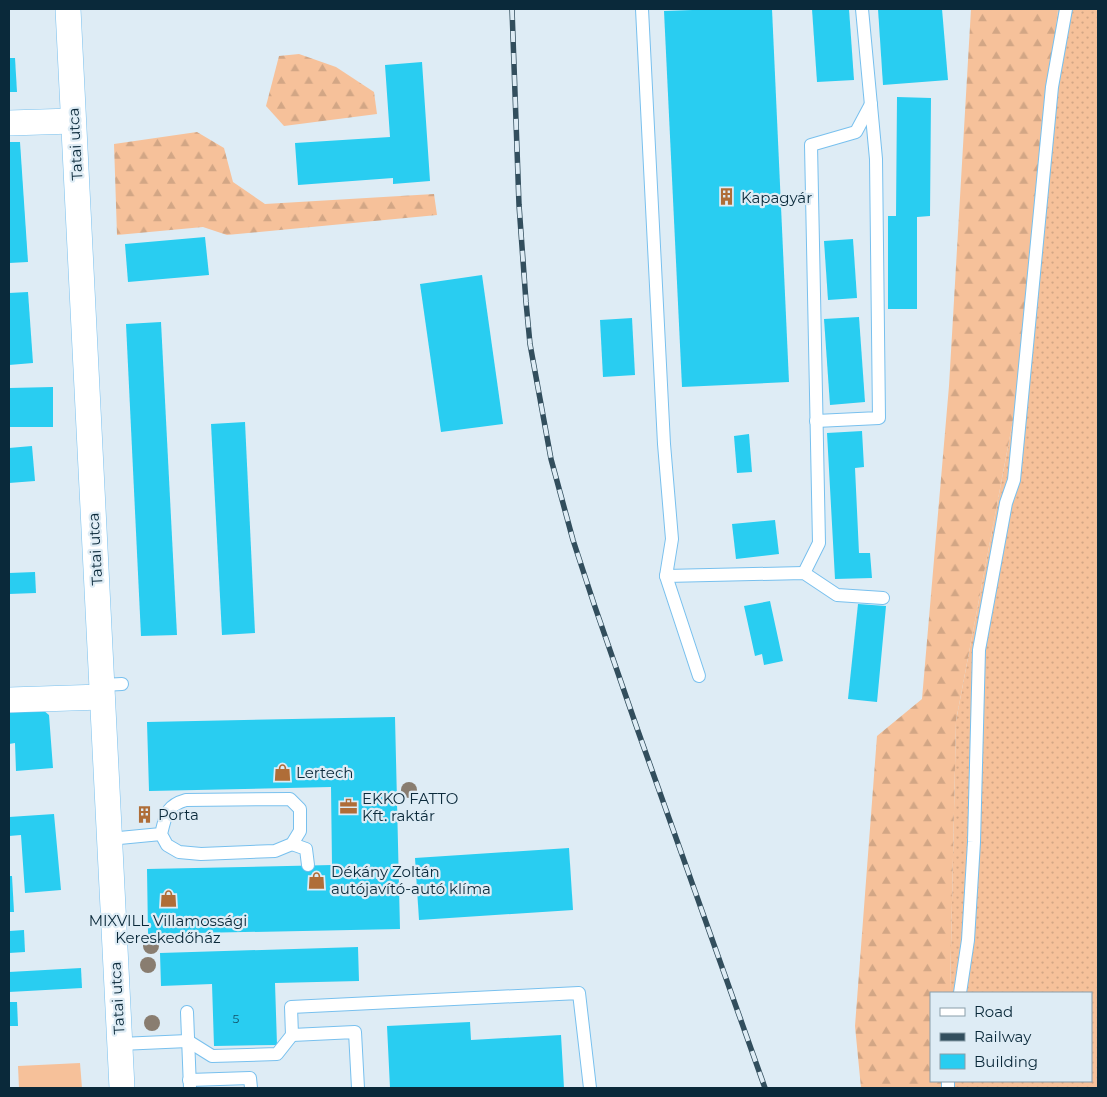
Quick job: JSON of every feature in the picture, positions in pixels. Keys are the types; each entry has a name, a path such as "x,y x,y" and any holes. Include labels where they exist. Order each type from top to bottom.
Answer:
{"street":[{"name":"Tatai utca","path":"68,9 73,121 109,689 109,839 122,1088"},
{"path":"9,124 73,121"},
{"path":"9,700 109,689"}],"lane":[{"path":"642,9 664,444 672,539 666,576 699,676"},
{"path":"816,421 879,418 876,159 862,9"},
{"path":"960,992 968,940 974,842 978,650 1006,502 1014,480 1052,87 1066,9"},
{"path":"804,573 819,543 811,145 856,132 871,104"},
{"path":"666,576 804,573 837,595 883,598"},
{"path":"290,799 300,809 300,831 292,844 275,851 201,854 180,852 167,844 161,834 168,810 176,803 186,800 290,799"},
{"path":"109,839 161,834"},
{"path":"292,844 306,849 308,866"},
{"path":"120,1044 188,1041 212,1056 277,1054 292,1035 291,1007 579,993 590,1088"},
{"path":"187,1012 190,1084 250,1078 251,1088"},
{"path":"292,1035 355,1032 358,1088"}],"green space":[{"path":"971,9 1058,9 1017,399 956,721 950,992 930,992 930,1082 950,1082 950,1088 861,1088 855,1026 877,736 922,699 949,386"},
{"path":"1058,9 1098,9 1098,1088 950,1088 950,1082 1092,1082 1092,992 950,992 956,721 1017,399"},
{"path":"299,54 336,67 374,92 377,114 284,126 266,106 279,56"},
{"path":"197,132 224,148 233,182 265,204 434,194 437,215 227,235 203,227 117,235 114,144"},
{"path":"80,1063 82,1088 19,1088 18,1066"}],"building":[{"name":"Kapagyár","path":"772,9 789,382 682,387 664,11"},
{"path":"812,9 849,9 854,80 817,82"},
{"path":"878,9 942,9 948,80 883,85"},
{"path":"9,58 15,58 17,92 9,92"},
{"path":"422,62 430,181 393,184 393,178 298,185 295,143 390,137 385,65"},
{"path":"897,97 931,98 930,216 917,217 917,309 888,309 888,216 896,216"},
{"path":"9,142 20,142 28,262 9,263"},
{"path":"205,237 209,275 128,282 125,244"},
{"path":"853,239 857,298 828,300 824,241"},
{"path":"482,275 503,424 441,432 420,284"},
{"path":"28,292 33,363 9,365 9,293"},
{"path":"859,317 865,402 830,405 824,319"},
{"path":"632,318 635,375 603,377 600,320"},
{"path":"161,322 177,635 141,636 126,324"},
{"path":"53,387 53,427 9,427 9,388"},
{"path":"245,422 255,633 222,635 211,424"},
{"path":"862,431 864,467 855,468 859,553 870,553 872,578 835,579 827,433"},
{"path":"749,434 752,472 737,473 734,436"},
{"path":"32,446 35,481 9,483 9,448"},
{"path":"775,520 779,554 736,559 732,524"},
{"path":"35,572 36,593 9,594 9,573"},
{"path":"770,601 783,661 764,665 762,654 755,656 744,606"},
{"path":"858,604 886,606 877,702 848,699"},
{"path":"37,705 49,715 53,768 16,771 15,743 9,744 9,707"},
{"path":"395,717 400,929 148,934 147,869 332,865 331,787 149,791 147,722"},
{"name":"Porta","path":"149,806 150,821 138,821 138,807"},
{"path":"54,814 61,890 25,893 21,835 9,836 9,817"},
{"path":"569,848 573,910 419,920 415,858"},
{"path":"9,876 12,876 14,912 9,912"},
{"path":"24,930 25,952 9,953 9,931"},
{"path":"358,947 359,981 275,983 277,1045 214,1046 212,984 161,986 160,953"},
{"path":"81,968 82,988 9,992 9,972"},
{"path":"9,1002 17,1002 18,1026 9,1026"},
{"path":"470,1022 471,1040 561,1035 564,1088 390,1088 387,1026"}],"railway":[{"path":"512,9 519,205 526,302 530,344 551,459 573,540 594,604 765,1088"}],"place":[{"name":"Kapagyár","path":"727,197"},
{"name":"Lertech","path":"282,772"},
{"name":"EKKO FATTO Kft. raktár","path":"348,807"},
{"name":"Porta","path":"144,814"},
{"name":"Dékány Zoltán autójavító-autó klíma","path":"317,880"},
{"name":"MIXVILL Villamossági Kereskedőház","path":"168,899"}]}
